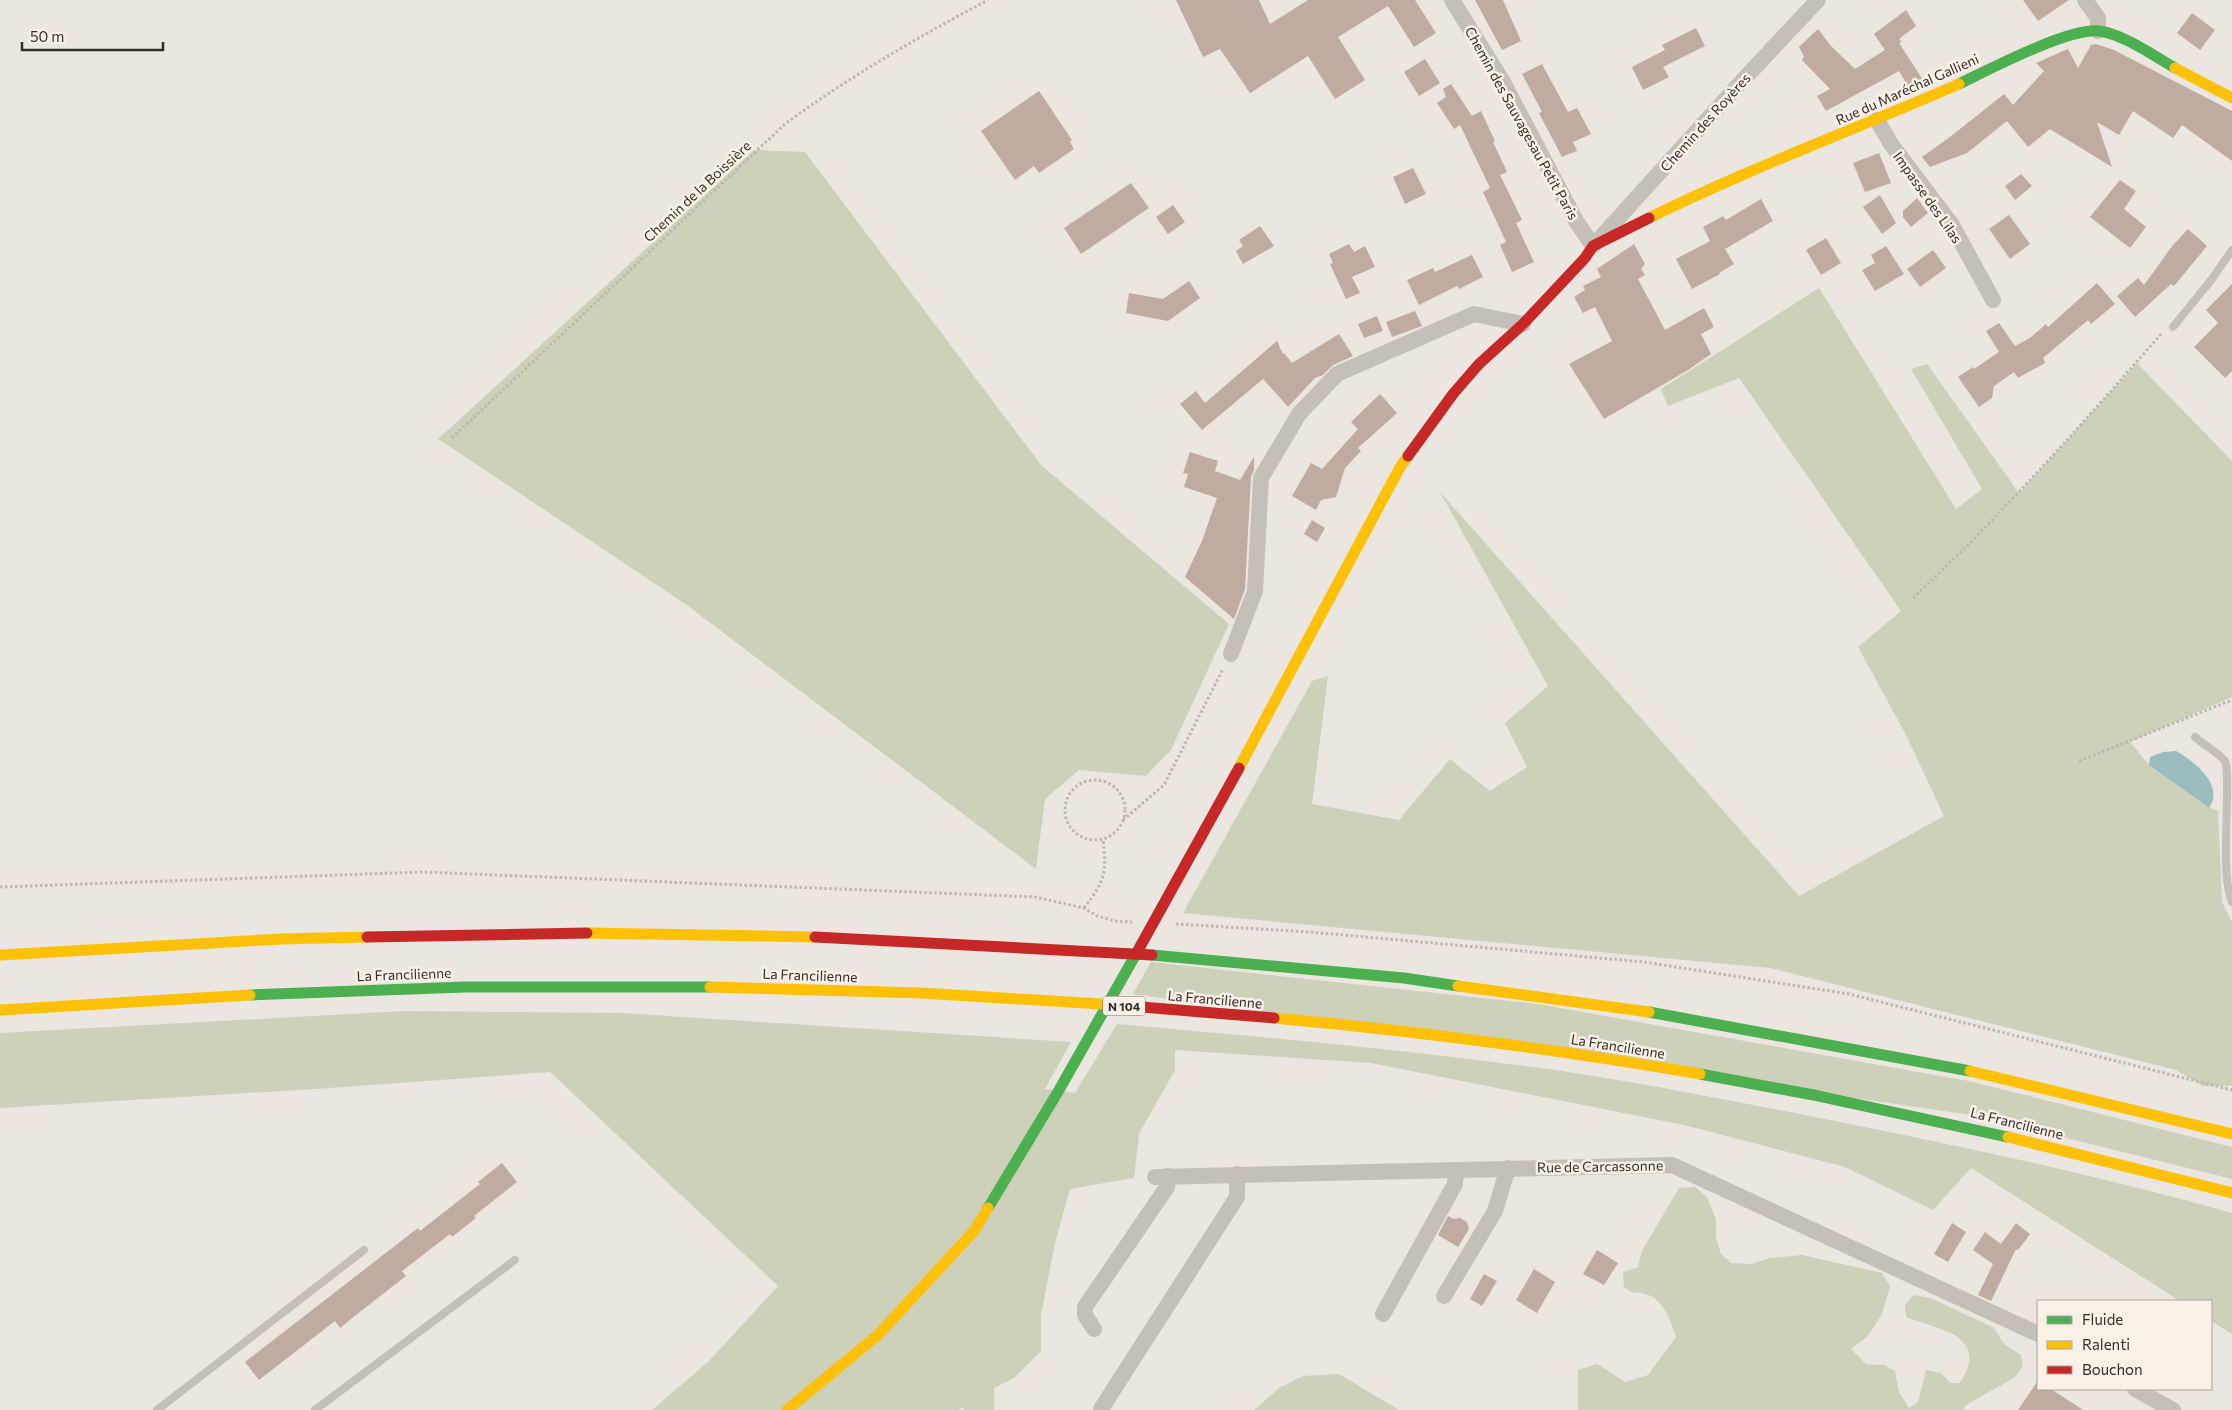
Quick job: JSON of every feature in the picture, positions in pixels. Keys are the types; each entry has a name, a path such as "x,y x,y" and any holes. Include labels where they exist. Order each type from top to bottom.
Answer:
{"main road":[{"name":"Rue du Maréchal Gallieni","path":"1593,246 1714,186 1877,120 2070,34 2098,31 2114,35 2232,98"},
{"path":"787,1410 878,1334 974,1230 1059,1090 1180,877 1399,469 1453,394 1479,364 1523,324 1585,258 1593,246"},
{"path":"0,955 85,949 372,936 540,933 865,937 1049,946 1224,960 1407,978 1578,1000 1755,1028 1984,1073 2146,1111 2232,1134"},
{"name":"La Francilienne","path":"0,1010 386,989 671,987 1035,999 1234,1015 1570,1053 1754,1084 1979,1128 2232,1193"}],"street":[{"name":"Chemin des Sauvagesau Petit Paris","path":"1452,0 1503,82 1576,221 1593,246"},
{"name":"Chemin des Royères","path":"1593,246 1818,0"},
{"path":"2085,0 2098,18 2098,31"},
{"name":"Impasse des Lilas","path":"1877,120 1891,144 1952,225 1993,300"},
{"path":"1231,654 1255,591 1261,478 1299,414 1337,374 1474,314 1523,324"},
{"name":"Rue de Carcassonne","path":"1094,1329 1085,1315 1086,1307 1167,1187 1162,1176 1672,1165 2037,1334"},
{"path":"1444,1296 1495,1211 1508,1168"},
{"path":"1383,1314 1455,1184 1456,1170"},
{"path":"1101,1409 1237,1197 1237,1174"},
{"path":"2137,1390 2173,1410"}],"lane":[{"path":"2173,327 2212,279 2232,250"},
{"path":"2194,737 2226,762 2231,778 2228,880 2232,902"},
{"path":"157,1410 364,1250"},
{"path":"315,1410 514,1260"}],"path":[{"name":"Chemin de la Boissière","path":"452,438 785,124 825,95 871,66 988,0"},
{"path":"1913,598 2007,506 2164,330 2173,327"},
{"path":"1123,820 1124,800 1111,785 1102,781 1091,780 1073,790 1065,807 1070,826 1084,838 1093,840 1103,839 1112,835 1123,820 1164,785 1231,654"},
{"path":"2079,761 2232,700"},
{"path":"1084,908 1099,888 1106,866 1103,839"}],"green space":[{"path":"754,150 805,152 1041,465 1229,624 1171,750 1146,776 1079,770 1045,799 1036,869 688,606 438,439"},
{"path":"1819,288 1956,509 1982,489 1911,369 1927,364 2019,493 2137,363 2232,461 2232,697 2130,742 2149,765 2207,807 2218,811 2222,902 2232,922 2232,1086 2203,1086 2176,1070 1770,968 1183,913 1312,681 1328,676 1312,804 1399,820 1450,759 1490,791 1527,767 1505,723 1548,686 1440,492 1799,896 1944,816 1905,733 1858,647 1901,611 1739,378 1668,406 1661,389"},
{"path":"1151,962 1538,1004 1969,1081 2232,1147 2232,1179 1978,1116 1133,994"},
{"path":"404,1011 622,1013 1071,1042 1045,1089 1075,1093 1117,1024 1423,1054 1561,1071 1632,1082 1810,1116 1969,1149 2127,1185 2232,1213 2232,1334 2212,1322 2212,1300 2178,1300 1971,1168 1933,1210 1845,1167 1684,1125 1371,1063 1175,1050 1175,1070 1139,1134 1134,1178 1070,1189 1055,1243 1041,1315 1041,1351 1014,1378 994,1388 994,1410 964,1410 962,1407 959,1410 652,1410 709,1361 778,1286 550,1072 315,1089 0,1108 0,1033"},
{"path":"1695,1187 1707,1197 1716,1219 1716,1238 1721,1254 1731,1263 1752,1264 1769,1258 1802,1255 1882,1273 1890,1286 1882,1314 1868,1336 1851,1349 1866,1364 1885,1365 1895,1371 1899,1392 1909,1408 1918,1402 1926,1370 1941,1373 1950,1383 1959,1383 1966,1372 1969,1359 1967,1347 1957,1337 1939,1328 1906,1317 1905,1305 1914,1295 1933,1299 1994,1328 2004,1344 2021,1355 2023,1366 2014,1378 1966,1405 1963,1410 1578,1410 1578,1370 1597,1364 1625,1382 1648,1375 1676,1337 1662,1306 1652,1296 1633,1292 1624,1287 1623,1272 1638,1267 1642,1251 1679,1188"},
{"path":"1339,1374 1399,1410 1254,1410 1279,1388 1303,1376"}],"water":[{"path":"2176,751 2199,767 2210,782 2213,799 2209,808 2149,765 2150,757 2163,752"}],"building":[{"path":"1176,0 1259,0 1270,24 1308,0 1415,0 1436,33 1414,47 1388,6 1338,37 1365,80 1335,99 1308,56 1250,93 1220,49 1203,57"},
{"path":"1475,0 1503,0 1521,41 1502,50"},
{"path":"2023,0 2069,0 2038,21"},
{"path":"1906,10 1916,26 1899,39 1902,42 1899,43 1923,80 1909,88 1899,71 1826,111 1817,96 1830,89 1802,60 1804,56 1799,47 1818,29 1831,46 1855,69 1885,50 1874,34"},
{"path":"2192,13 2215,30 2200,50 2177,33"},
{"path":"1696,28 1705,46 1663,67 1669,77 1643,90 1632,67 1665,50 1662,45"},
{"path":"2096,44 2114,50 2232,111 2232,161 2182,125 2173,138 2133,111 2119,135 2097,122 2112,167 2050,129 2028,147 2007,121 1967,153 1930,167 1922,157 2004,94 2013,105 2044,71 2036,63 2068,49 2078,68 2091,45"},
{"path":"1425,59 1440,83 1419,96 1404,72"},
{"path":"1542,64 1568,112 1577,108 1591,134 1573,142 1577,151 1562,157 1539,113 1542,112 1522,74"},
{"path":"1451,84 1472,116 1481,111 1507,172 1500,175 1522,220 1516,223 1534,262 1512,272 1500,245 1506,242 1483,192 1490,188 1460,125 1454,129 1437,103 1446,97 1443,89"},
{"path":"1039,91 1072,140 1070,142 1074,149 1039,173 1034,166 1015,180 981,131"},
{"path":"1879,153 1891,183 1865,192 1853,163"},
{"path":"1413,168 1426,194 1405,204 1393,177"},
{"path":"2021,174 2032,186 2015,200 2005,186"},
{"path":"2120,180 2136,191 2124,209 2146,227 2130,248 2090,217"},
{"path":"1131,183 1149,208 1081,254 1064,228"},
{"path":"1880,195 1896,223 1882,234 1863,207"},
{"path":"1917,198 1928,213 1911,227 1903,217 1903,211"},
{"path":"1761,199 1773,221 1725,249 1734,264 1692,289 1676,259 1710,241 1703,227 1723,216 1726,220"},
{"path":"1173,205 1185,222 1168,234 1156,217"},
{"path":"2009,215 2030,244 2010,259 1989,229"},
{"path":"1260,226 1274,246 1243,264 1236,251 1243,246 1239,240"},
{"path":"2188,229 2207,246 2174,286 2171,284 2135,317 2117,296 2138,278 2144,285 2173,245"},
{"path":"1826,238 1841,263 1821,275 1806,250"},
{"path":"1349,244 1354,252 1365,246 1375,267 1352,277 1360,293 1346,299 1330,264 1333,263 1329,254"},
{"path":"1634,244 1645,264 1641,269 1645,275 1638,279 1665,330 1704,308 1714,327 1701,334 1711,354 1688,370 1604,419 1569,364 1612,341 1595,307 1583,313 1574,297 1585,290 1583,286 1601,277 1597,269"},
{"path":"1886,246 1904,274 1875,291 1862,270 1875,263 1871,255"},
{"path":"1933,250 1946,268 1920,287 1907,269"},
{"path":"1472,255 1483,277 1459,289 1457,286 1419,305 1407,280 1433,268 1435,272"},
{"path":"1189,281 1200,298 1168,321 1126,313 1129,293 1163,299"},
{"path":"2097,283 2115,304 2091,324 2088,320 2043,358 2045,363 2018,378 2014,372 1994,386 1992,398 1979,407 1958,377 1999,352 1986,331 1999,323 2015,346 2030,338 2046,324 2048,327"},
{"path":"2232,284 2232,371 2225,378 2194,347 2218,323 2206,310"},
{"path":"1415,311 1422,326 1392,337 1386,322"},
{"path":"1377,316 1383,331 1364,338 1358,324"},
{"path":"1339,334 1353,356 1333,365 1323,375 1315,378 1288,407 1263,379 1202,430 1180,404 1196,391 1205,403 1277,341 1283,354 1292,363"},
{"path":"1380,394 1397,413 1358,448 1361,451 1345,468 1336,497 1321,500 1316,510 1292,496 1311,463 1322,469 1358,429 1351,422"},
{"path":"1190,452 1218,461 1215,471 1240,480 1254,457 1254,470 1251,477 1245,589 1234,619 1185,577 1202,541 1217,498 1184,487 1188,474 1183,473"},
{"path":"1312,520 1325,528 1317,542 1304,534"},
{"path":"502,1163 517,1182 474,1216 476,1218 452,1237 450,1234 402,1271 406,1276 340,1328 335,1321 259,1380 245,1362 418,1228 420,1231 480,1184 478,1182"},
{"path":"1448,1216 1454,1219 1460,1218 1467,1222 1469,1229 1458,1247 1438,1235"},
{"path":"1952,1223 1966,1232 1948,1262 1934,1254"},
{"path":"2016,1223 2030,1234 2018,1250 2016,1249 1991,1301 1978,1295 1993,1264 1973,1250 1985,1232 2001,1244"},
{"path":"1597,1250 1618,1263 1604,1285 1583,1274"},
{"path":"1534,1269 1555,1282 1537,1313 1516,1300"},
{"path":"1484,1274 1497,1281 1482,1306 1470,1299"},
{"path":"2037,1382 2037,1390 2053,1390 2083,1410 2018,1410"}],"traffic: fast":[{"path":"1959,84 2049,42 2085,32 2099,31 2118,36 2175,68"},
{"path":"988,1208 1059,1090 1136,954"},
{"path":"1152,955 1404,978 1458,986"},
{"path":"250,995 465,987 710,987"},
{"path":"1649,1012 1970,1071"},
{"path":"1700,1074 1819,1096 2008,1137"}],"traffic: slow":[{"path":"2175,68 2232,98"},
{"path":"1649,218 1764,165 1959,84"},
{"path":"1239,768 1399,469 1408,456"},
{"path":"587,933 815,937"},
{"path":"0,955 281,939 367,937"},
{"path":"1458,986 1649,1012"},
{"path":"710,987 921,993 1118,1005"},
{"path":"0,1010 250,995"},
{"path":"1274,1018 1488,1042 1700,1074"},
{"path":"1970,1071 2232,1134"},
{"path":"2008,1137 2232,1193"},
{"path":"787,1410 879,1334 974,1231 988,1208"}],"traffic: jam":[{"path":"1408,456 1453,394 1479,364 1523,324 1585,258 1593,246 1649,218"},
{"path":"1136,954 1239,768"},
{"path":"367,937 587,933"},
{"path":"815,937 1152,955"},
{"path":"1118,1005 1274,1018"}]}
